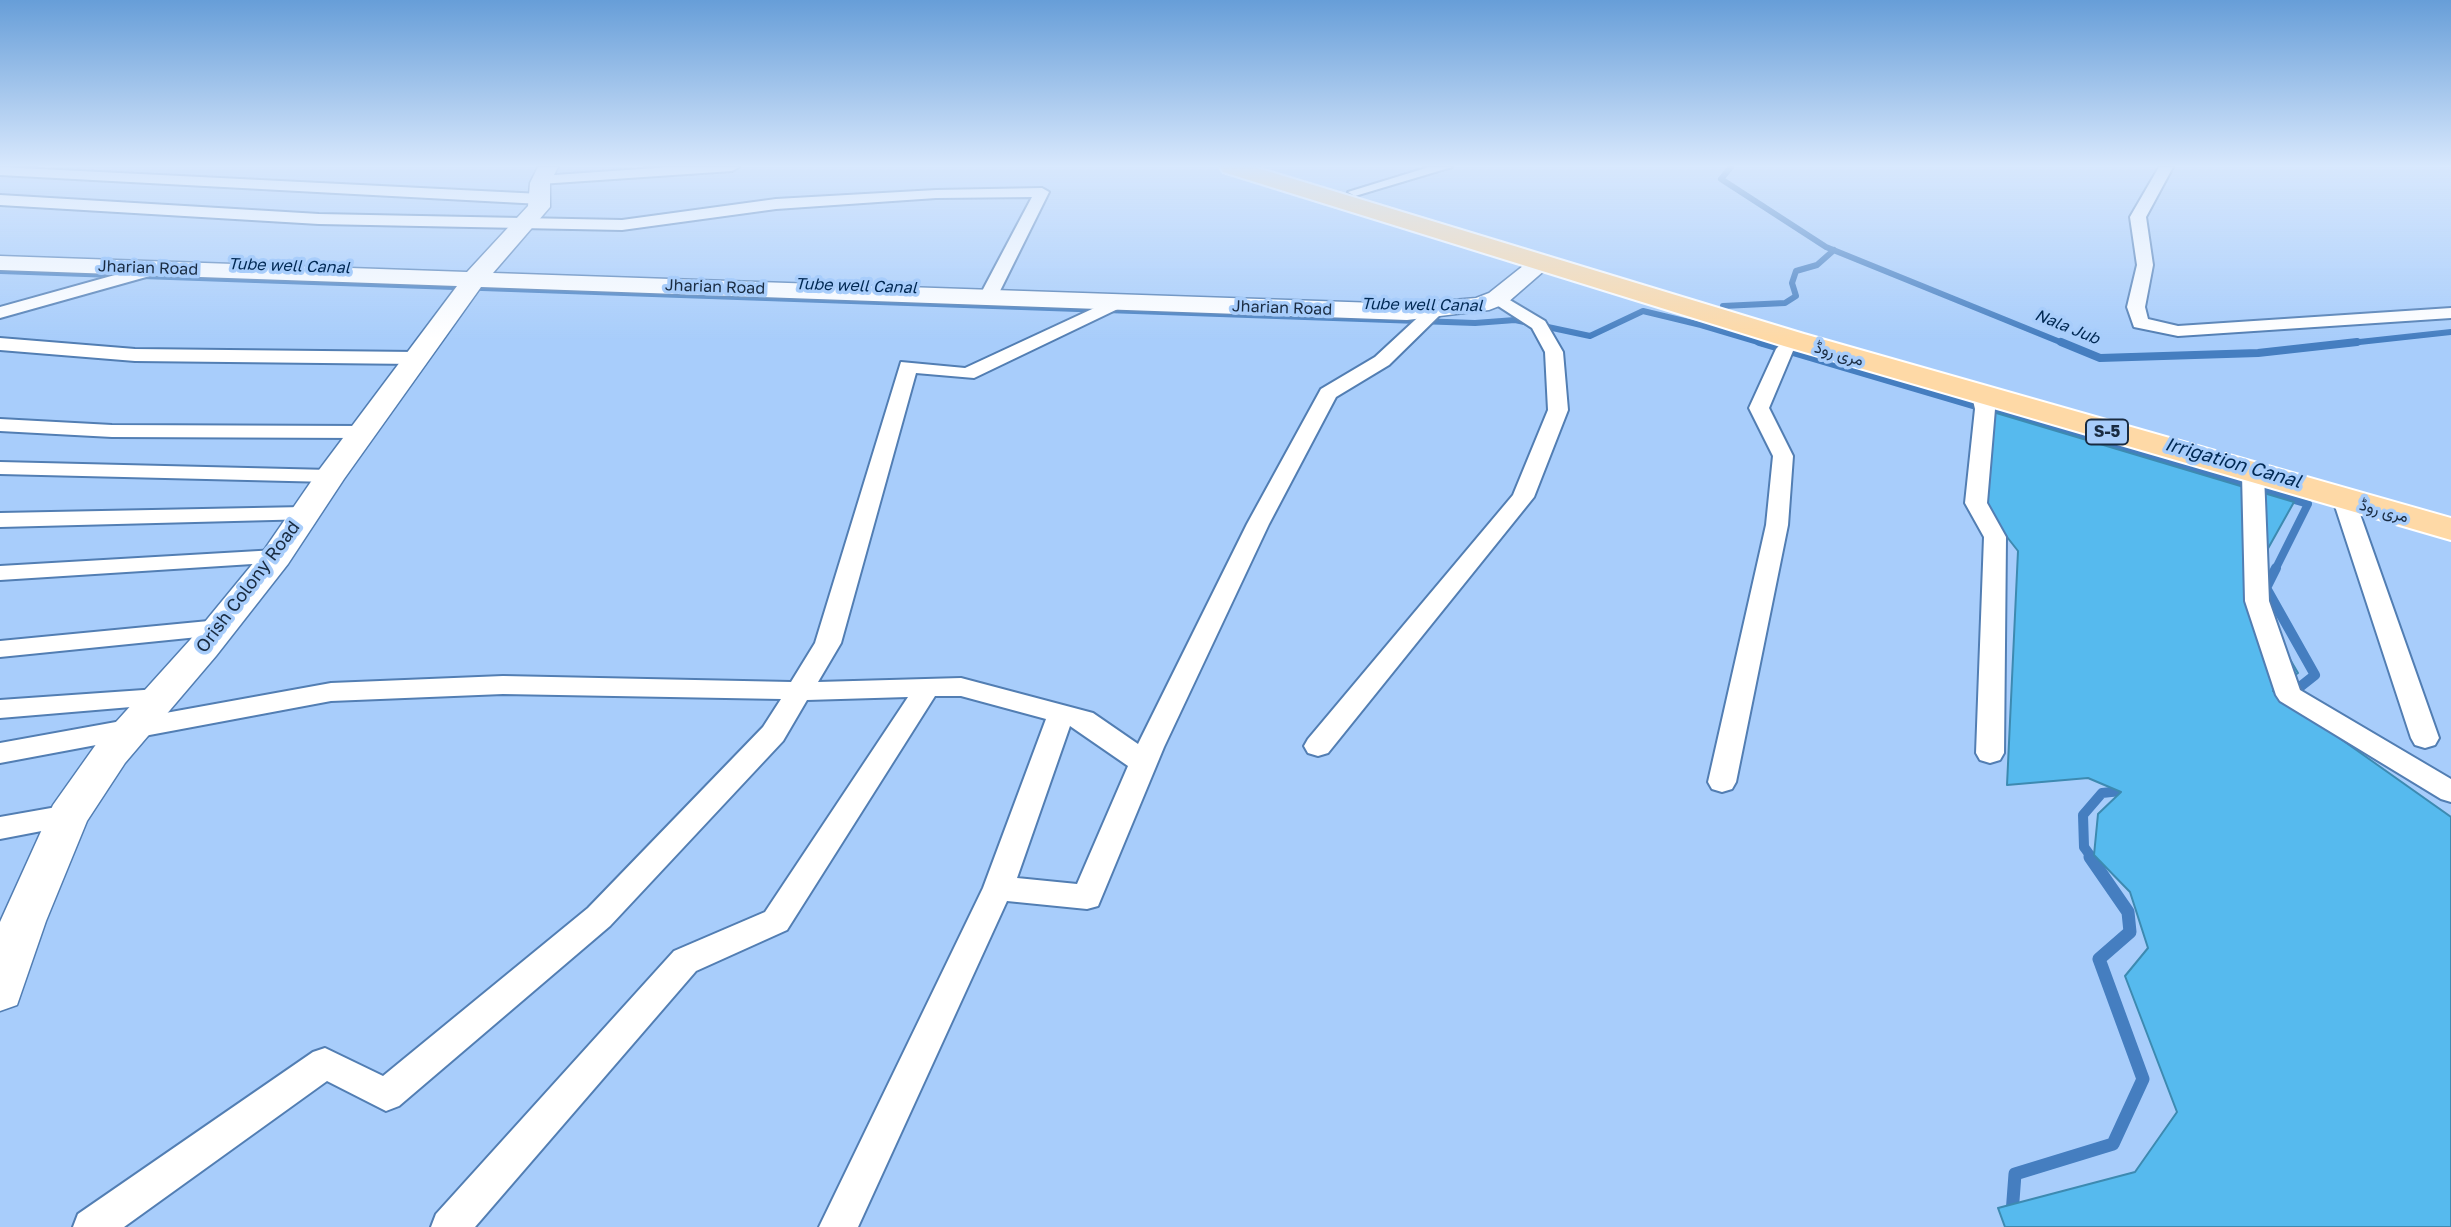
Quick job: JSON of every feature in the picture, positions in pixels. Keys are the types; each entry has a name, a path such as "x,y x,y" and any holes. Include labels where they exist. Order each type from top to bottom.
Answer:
{"main road":[{"name":"مری روڈ","path":"1429,224 1541,262 1609,276"},
{"name":"مری روڈ","path":"1453,224 1982,396 2083,415 2253,474 2451,529"},
{"name":"Orish Colony Road","path":"0,991 23,921 68,816 132,729 276,557 361,432 475,278 522,225"},
{"name":"Jharian Road","path":"0,263 1434,312 1480,305 1498,298 1541,262"},
{"name":"مری روڈ","path":"1778,330 2083,415 2451,508"}],"street":[{"path":"497,224 627,224"},
{"path":"988,297 1025,224"},
{"path":"2138,224 2145,265 2136,307 2140,323 2178,331 2451,313"},
{"path":"0,313 158,268"},
{"path":"1318,746 1523,497 1558,410 1554,352 1539,325 1498,298"},
{"path":"92,1227 325,1063 386,1095 599,917 772,734 828,643 908,366 967,374 1118,302"},
{"path":"998,888 1087,897 1143,762 1258,524 1328,393 1382,361 1434,312"},
{"path":"1722,782 1777,525 1783,456 1759,408 1785,349 1778,330"},
{"path":"0,344 135,355 416,358"},
{"path":"1982,396 1985,409 1976,503 1995,537 1990,753"},
{"path":"0,425 112,432 361,432"},
{"path":"0,468 330,476"},
{"path":"2253,474 2257,601 2298,700 2451,792"},
{"path":"2344,500 2425,738"},
{"path":"0,520 304,514"},
{"path":"0,573 276,557"},
{"path":"0,649 219,628"},
{"path":"0,753 331,692 503,685 799,691 961,687 1083,720 1143,762"},
{"path":"450,1227 685,961 776,921 929,687"},
{"path":"0,709 158,698"},
{"path":"838,1227 998,888 1060,714"},
{"path":"0,828 68,816"}],"building":[{"path":"1993,412 2294,502 2247,586 2298,673 2273,691 2451,817 2451,1227 2005,1227 1998,1208 2135,1172 2177,1112 2125,976 2148,948 2130,892 2094,855 2098,814 2121,792 2088,778 2007,785 2018,551 1989,514 1987,494"}],"waterway":[{"name":"Nala Jub","path":"1791,224 1834,250"},
{"name":"Irrigation Canal","path":"1723,306 1785,303 1796,296 1792,283 1796,271 1817,265 1834,250"},
{"name":"Nala Jub","path":"1834,250 2065,344"},
{"name":"Tube well Canal","path":"0,271 1475,323 1515,320 1590,336 1643,311 1701,325"},
{"name":"Irrigation Canal","path":"1701,325 1706,320"},
{"name":"Irrigation Canal","path":"1701,325 1765,344"},
{"name":"Nala Jub","path":"2341,344 2451,332"},
{"name":"Irrigation Canal","path":"1759,342 2308,504 2266,588 2315,675 2291,694"},
{"name":"Nala Jub","path":"2061,342 2100,358 2258,353 2357,342"},
{"name":"Irrigation Canal","path":"2092,858 2084,847 2083,815 2102,793 2130,790"},
{"name":"Irrigation Canal","path":"2011,1227 2015,1174 2113,1144 2143,1079 2099,959 2130,932 2128,912 2090,857"}]}
